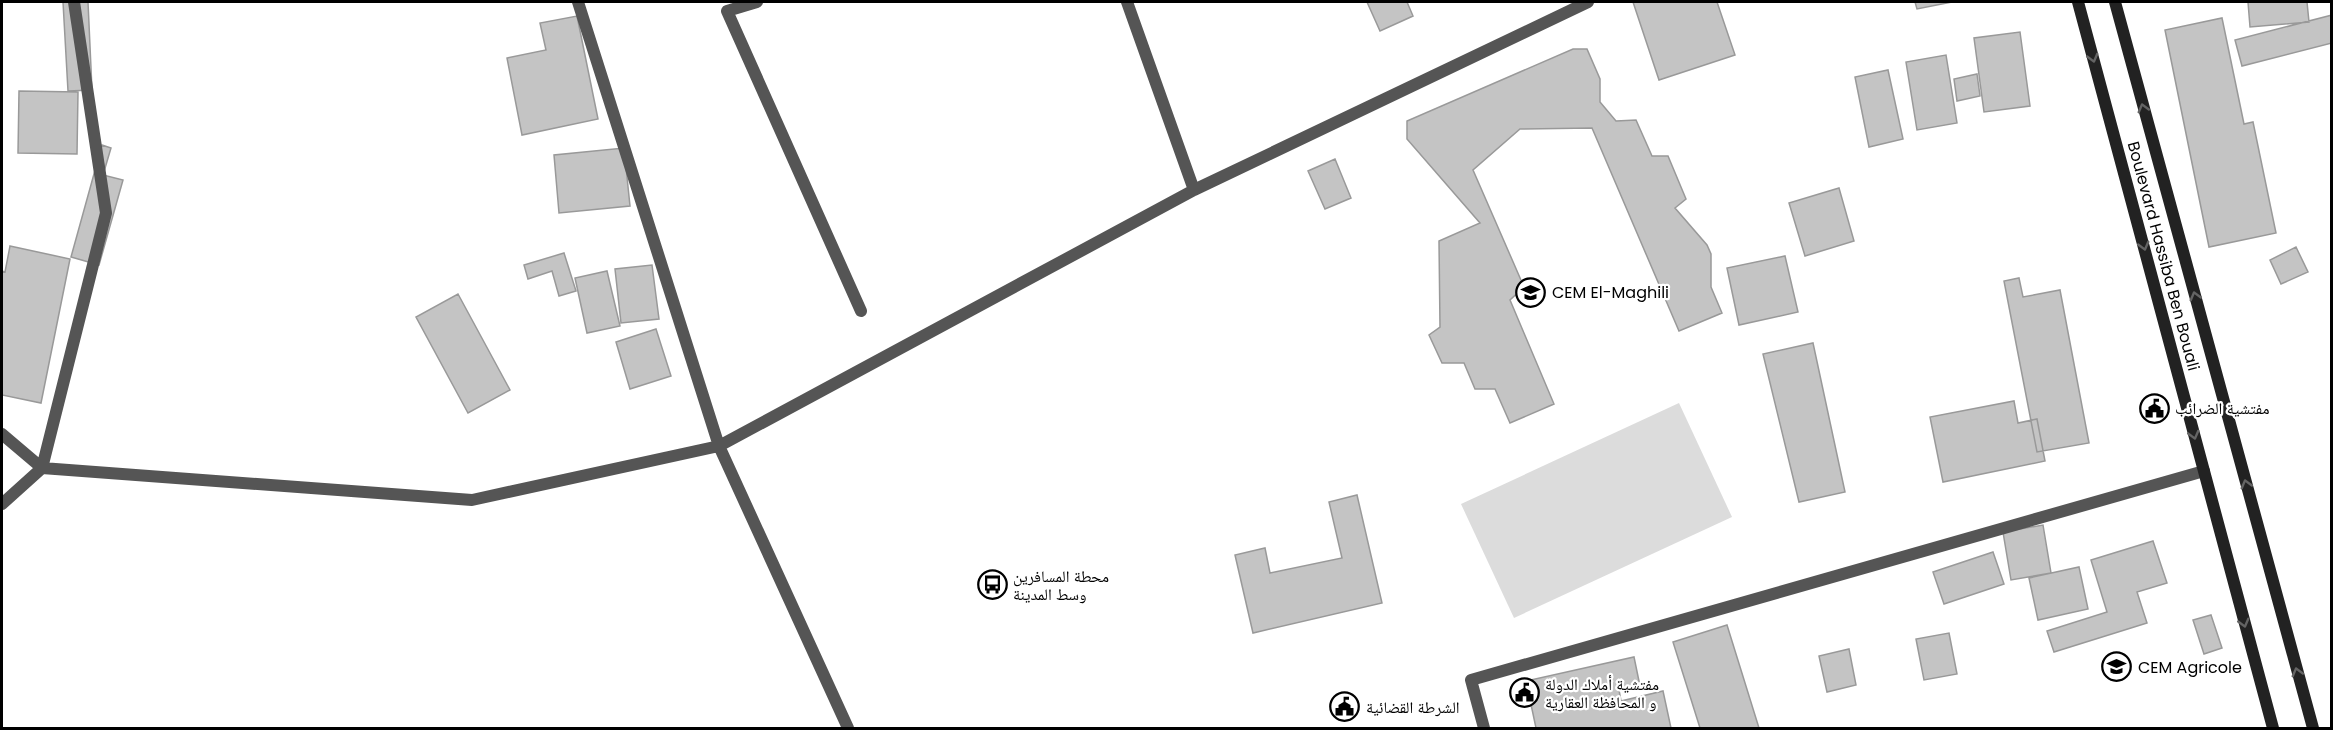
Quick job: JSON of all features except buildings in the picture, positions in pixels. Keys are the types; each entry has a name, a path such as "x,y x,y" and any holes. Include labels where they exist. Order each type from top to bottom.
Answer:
{"street":[{"path":"2,504 42,468 106,213 74,2"},
{"path":"578,2 719,446 848,729"},
{"path":"757,2 726,11 861,311"},
{"path":"1127,2 1194,190"},
{"path":"2,434 42,468 472,500 719,446 1194,190 1588,2"},
{"name":"Boulevard Hassiba Ben Bouali","path":"2078,2 2272,729"},
{"path":"2115,2 2313,729"},
{"path":"1484,729 1471,681 2204,471"}],"shaded area":[{"path":"1679,403 1732,517 1514,618 1461,504"}],"place":[{"name":"CEM El-Maghili","path":"1531,292"},
{"name":"مفتشية الضرائب","path":"2154,408"},
{"name":"محطة المسافرين وسط المدينة","path":"992,585"},
{"name":"CEM Agricole","path":"2117,667"},
{"name":"مفتشية أملاك الدولة و المحافظة العقارية","path":"1524,693"},
{"name":"الشرطة القضائية","path":"1345,707"}]}
